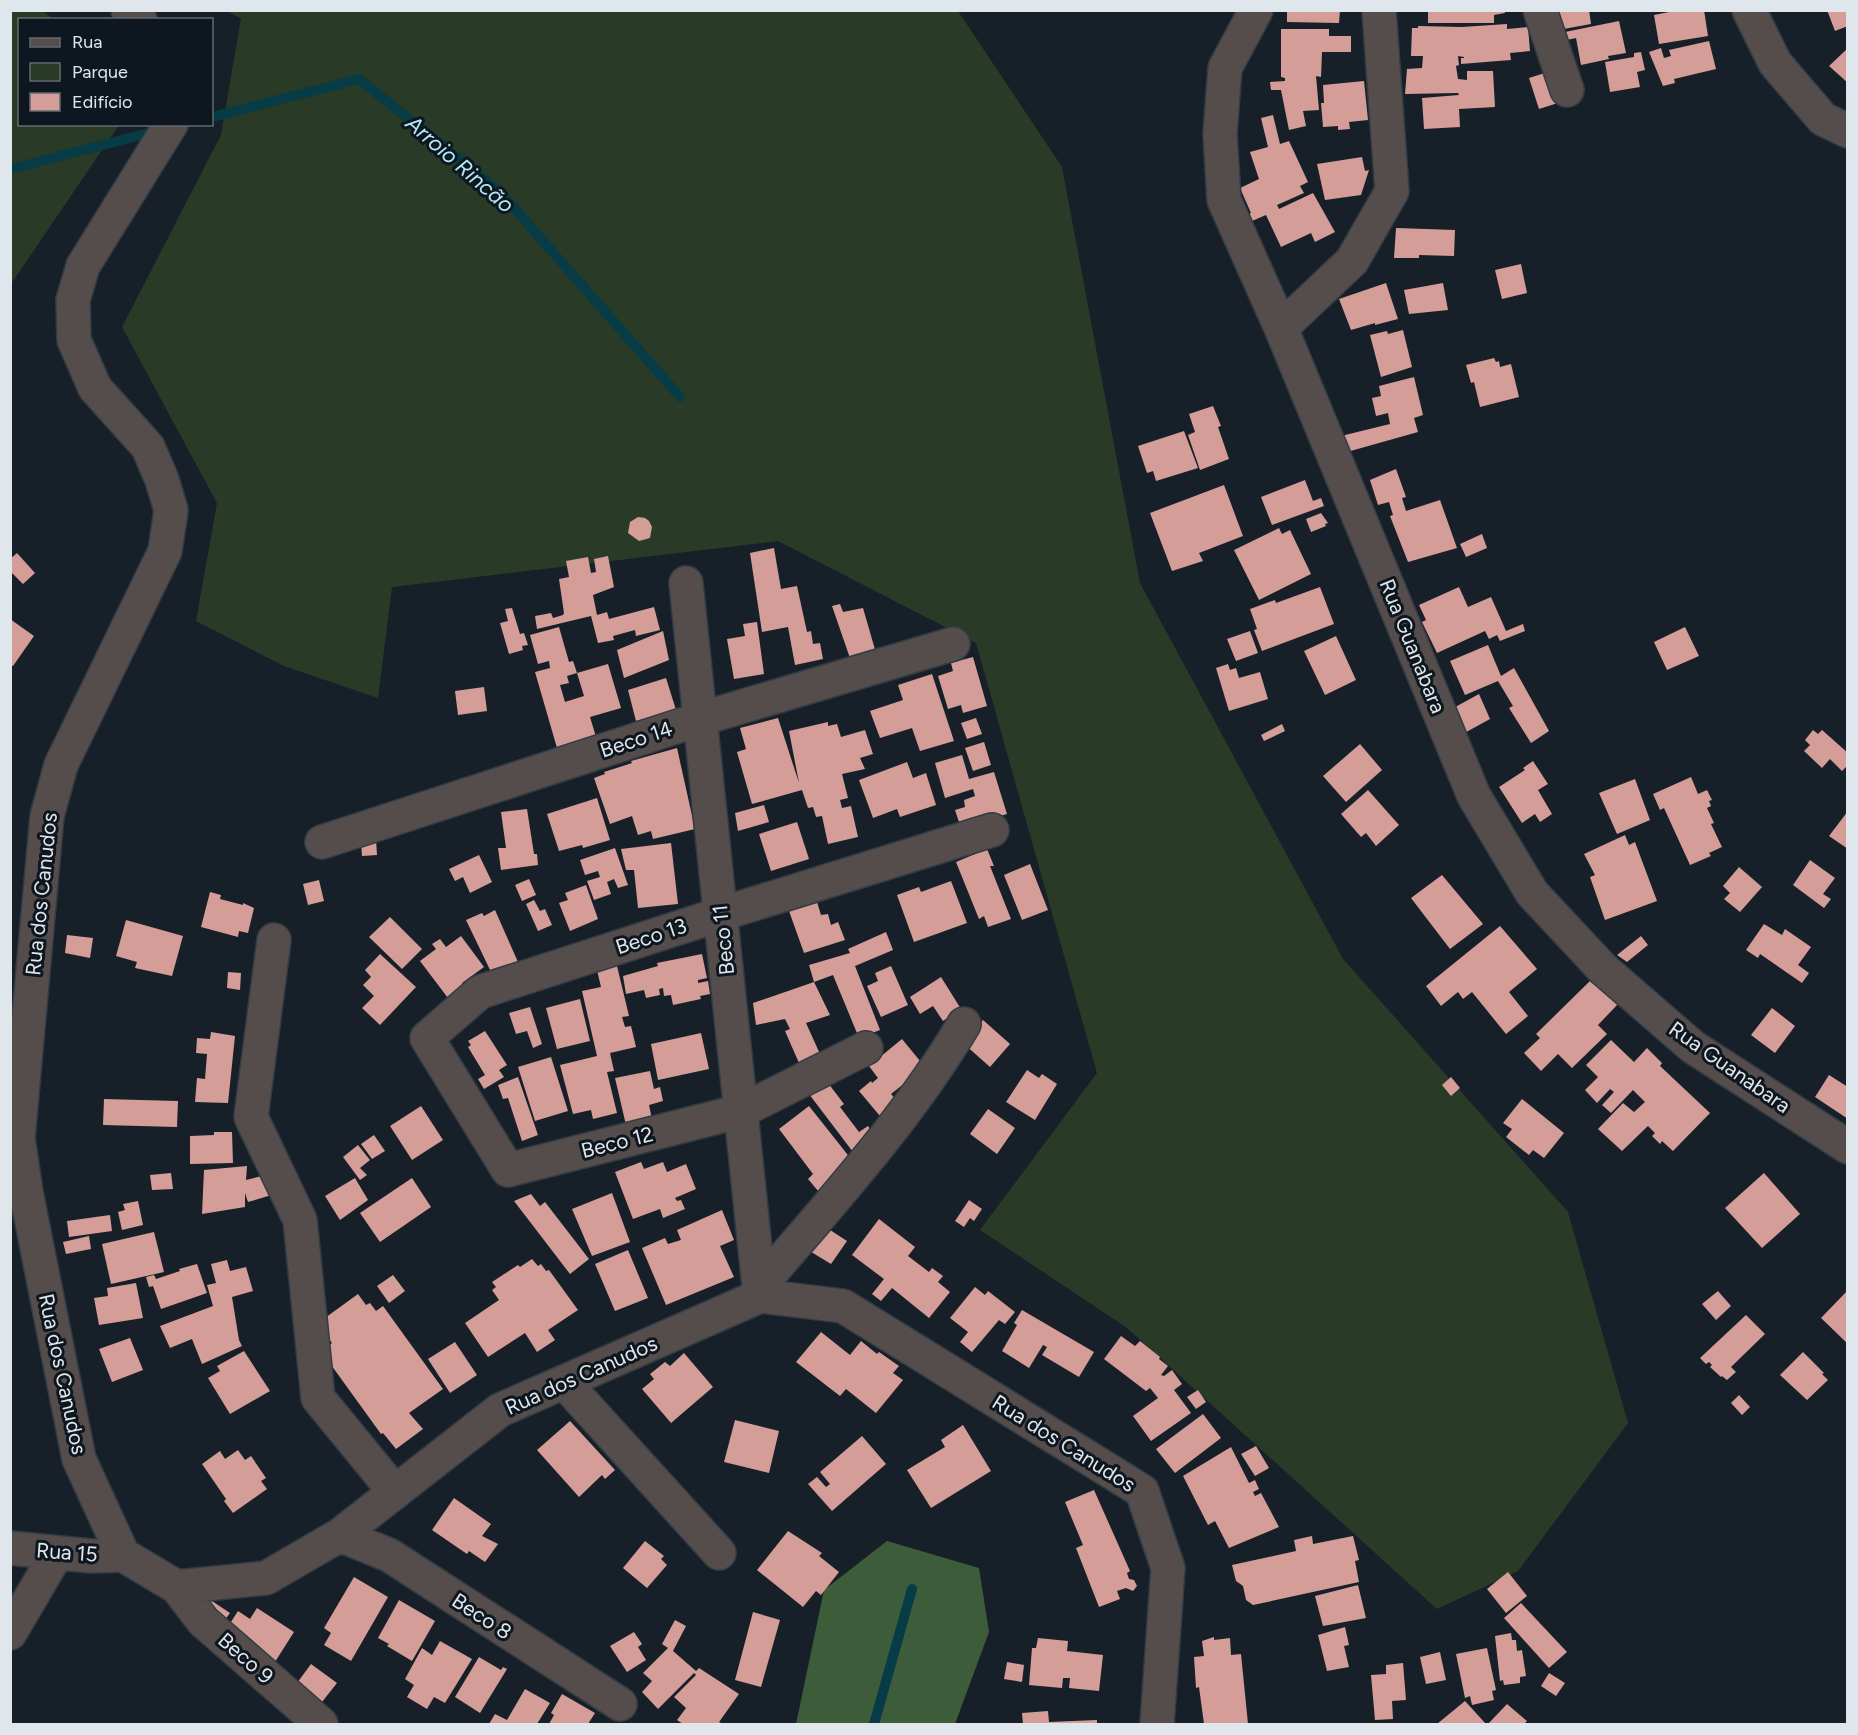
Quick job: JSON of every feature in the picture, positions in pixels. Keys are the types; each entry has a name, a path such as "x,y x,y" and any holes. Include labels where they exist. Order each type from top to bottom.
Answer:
{"street":[{"name":"Rua Guanabara","path":"1256,10 1225,68 1220,134 1224,200 1281,327 1474,795 1532,893 1603,969 1694,1047 1848,1147"},
{"path":"1281,327 1352,261 1392,191 1379,10"},
{"path":"1540,10 1567,90"},
{"path":"1749,10 1775,63 1823,119 1848,131"},
{"name":"Rua dos Canudos","path":"123,1554 79,1459 26,1192 18,1138 47,816 61,765 165,551 171,510 162,480 148,447 95,388 74,340 73,300 83,266 170,126"},
{"name":"Beco 11","path":"686,583 760,1292"},
{"name":"Beco 14","path":"322,842 700,719 953,644"},
{"name":"Beco 13","path":"427,1038 480,992 992,830"},
{"path":"274,940 251,1117 300,1220 318,1398 395,1492"},
{"path":"760,1292 878,1147 939,1066 964,1024"},
{"name":"Beco 12","path":"427,1038 508,1170 741,1110 866,1048"},
{"name":"Rua dos Canudos","path":"177,1587 266,1578 340,1535 500,1410 760,1292 843,1306 1142,1491 1168,1568 1157,1725"},
{"path":"564,1382 719,1552"},
{"name":"Beco 8","path":"340,1535 389,1555 620,1704"},
{"name":"Rua 15","path":"10,1548 91,1556 123,1554"},
{"path":"10,1633 57,1553"},
{"path":"123,1554 177,1587"},
{"name":"Beco 9","path":"177,1587 203,1621 321,1725"}],"green space":[{"path":"11,10 42,11 52,18 18,18 18,126 118,126 11,284"},
{"path":"226,11 958,11 1062,167 1140,583 1343,959 1568,1212 1628,1423 1518,1571 1437,1609 1127,1328 980,1230 1097,1073 976,643 778,541 392,587 378,698 284,666 196,621 217,503 122,327 221,135 241,18"},
{"path":"887,1541 979,1568 989,1632 955,1724 796,1724 824,1590"}],"building":[{"path":"1287,10 1340,10 1339,23 1287,22"},
{"path":"1428,10 1504,10 1505,13 1494,15 1494,23 1428,23"},
{"path":"1555,10 1589,10 1591,24 1558,30"},
{"path":"1679,10 1704,10 1708,36 1659,44 1654,15"},
{"path":"1827,10 1848,10 1848,26 1835,31"},
{"path":"1619,21 1626,53 1581,65 1576,38 1567,40 1565,32"},
{"path":"1507,24 1507,29 1528,27 1530,51 1510,53 1511,60 1461,64 1461,58 1464,57 1458,56 1459,65 1456,66 1458,79 1467,80 1467,71 1493,71 1495,107 1459,109 1460,127 1424,129 1422,98 1459,95 1458,93 1405,94 1407,69 1422,68 1423,56 1411,56 1412,28"},
{"path":"1281,29 1329,29 1329,36 1351,36 1351,52 1322,52 1321,77 1316,76 1319,110 1303,111 1306,126 1289,130 1281,90 1271,90 1270,82 1285,81 1285,78 1281,77"},
{"path":"1709,41 1716,69 1674,79 1675,83 1663,86 1649,52 1661,48 1664,58 1671,56 1669,50"},
{"path":"1848,48 1848,83 1829,66"},
{"path":"1641,52 1645,70 1637,72 1640,87 1610,92 1605,62 1634,57 1634,53"},
{"path":"1548,72 1558,103 1539,109 1529,78"},
{"path":"1364,81 1368,120 1349,122 1350,129 1338,130 1338,126 1323,127 1321,103 1324,103 1323,85"},
{"path":"1273,115 1280,144 1289,141 1308,182 1300,186 1304,193 1277,205 1279,209 1313,193 1335,232 1315,242 1311,233 1281,247 1266,215 1252,221 1240,188 1259,179 1250,152 1268,147 1261,118"},
{"path":"1362,157 1365,171 1369,170 1361,195 1325,200 1317,164"},
{"path":"1396,228 1455,230 1454,256 1419,255 1419,258 1394,258"},
{"path":"1521,264 1527,293 1502,299 1495,270"},
{"path":"1386,283 1398,319 1351,330 1339,299"},
{"path":"1443,283 1448,310 1409,314 1404,290"},
{"path":"1403,330 1412,367 1381,377 1370,335"},
{"path":"1494,358 1496,362 1499,361 1500,367 1511,364 1519,397 1480,407 1474,382 1471,383 1466,365"},
{"path":"1414,377 1423,415 1414,418 1418,432 1347,452 1341,436 1390,424 1388,413 1376,416 1372,398 1381,396 1379,386"},
{"path":"1213,406 1221,426 1218,427 1229,459 1200,470 1188,435 1195,432 1189,414"},
{"path":"1184,431 1198,468 1156,481 1153,471 1147,473 1138,446"},
{"path":"1396,469 1406,497 1402,498 1406,511 1440,500 1457,548 1408,562 1390,516 1393,515 1389,502 1378,505 1370,480"},
{"path":"1305,480 1313,501 1321,498 1324,506 1272,525 1261,497"},
{"path":"1224,485 1243,536 1199,553 1203,561 1172,571 1150,513"},
{"path":"1321,513 1328,523 1311,532 1306,519"},
{"path":"638,517 649,521 652,527 650,538 639,541 628,533 630,522"},
{"path":"1279,528 1282,534 1290,530 1311,574 1259,600 1234,550"},
{"path":"1482,534 1487,548 1466,557 1460,544"},
{"path":"774,548 781,589 797,586 807,632 811,631 813,644 820,643 823,659 795,665 788,627 762,632 750,553"},
{"path":"17,553 35,573 23,584 10,571 10,559"},
{"path":"608,556 614,587 593,595 597,615 607,612 609,619 654,607 660,630 636,636 635,630 613,636 614,640 598,643 591,616 537,629 535,616 551,613 553,618 564,613 559,579 569,577 566,561 588,557 591,573 596,572 594,559"},
{"path":"1320,587 1334,624 1262,651 1254,630 1257,629 1250,609 1275,600 1276,603"},
{"path":"1459,587 1468,607 1491,597 1506,631 1523,624 1525,631 1500,641 1497,635 1489,639 1485,631 1437,653 1422,622 1426,620 1419,605"},
{"path":"840,604 843,612 863,608 876,653 851,661 832,606"},
{"path":"512,608 520,634 524,633 528,645 522,646 523,650 509,654 500,623 508,621 505,609"},
{"path":"10,619 34,636 13,666 10,664"},
{"path":"757,622 764,674 734,679 727,639 745,636 743,624"},
{"path":"559,627 569,662 573,661 577,673 608,664 621,708 590,717 597,740 573,747 572,743 557,748 535,672 550,668 549,661 538,664 530,635","holes":["577,673 584,696 565,702 560,685 569,683 567,676"]},
{"path":"1685,627 1699,656 1667,670 1654,642"},
{"path":"663,631 669,660 624,678 617,650"},
{"path":"1250,631 1258,653 1236,661 1227,639"},
{"path":"1336,636 1356,680 1325,695 1304,651"},
{"path":"1488,645 1501,676 1514,668 1549,731 1531,743 1509,708 1513,706 1498,681 1465,695 1450,661"},
{"path":"973,657 987,706 963,713 961,705 948,709 938,676 953,671 951,663"},
{"path":"1228,664 1230,670 1236,668 1239,678 1260,672 1268,699 1229,711 1216,668"},
{"path":"932,674 954,741 920,751 912,728 880,738 870,711 903,700 898,685"},
{"path":"666,678 676,710 636,721 628,690"},
{"path":"484,687 487,711 458,715 455,691"},
{"path":"1479,694 1490,719 1459,736 1448,711"},
{"path":"778,718 799,783 789,731 828,722 828,726 837,724 841,737 865,730 873,754 860,758 865,769 842,774 848,798 840,800 842,808 851,806 858,837 828,844 822,816 816,817 813,807 808,808 802,790 752,804 737,752 746,749 740,728"},
{"path":"976,718 982,734 967,739 961,723"},
{"path":"1282,724 1285,731 1264,741 1261,735"},
{"path":"1813,730 1818,734 1822,730 1848,753 1848,765 1842,771 1830,759 1822,768 1804,751 1810,745 1805,740"},
{"path":"984,742 991,765 973,771 965,748"},
{"path":"1360,744 1382,770 1346,802 1323,776"},
{"path":"677,748 695,829 653,839 651,831 638,835 632,816 610,824 594,778 605,774 604,772 632,763 631,761"},
{"path":"962,755 969,779 994,772 1007,814 983,821 981,815 959,822 955,810 965,807 964,800 975,796 973,789 945,798 935,763"},
{"path":"1533,761 1548,784 1538,790 1552,814 1540,822 1535,814 1522,823 1499,787 1525,770 1523,768"},
{"path":"907,762 913,778 926,773 936,805 900,817 897,809 873,818 859,780"},
{"path":"1691,777 1698,794 1707,790 1712,800 1709,801 1711,806 1707,808 1714,823 1711,824 1722,847 1709,853 1711,856 1690,865 1664,808 1660,810 1653,794"},
{"path":"1635,779 1650,820 1617,834 1599,793"},
{"path":"1368,790 1399,825 1376,846 1366,833 1361,837 1341,814"},
{"path":"597,798 610,840 583,848 582,845 559,851 547,814"},
{"path":"764,805 769,822 738,831 735,813"},
{"path":"527,809 534,854 537,854 538,865 501,870 498,848 506,848 501,812"},
{"path":"1848,811 1848,849 1829,836"},
{"path":"797,822 809,859 771,871 759,834"},
{"path":"1625,835 1629,845 1635,842 1657,901 1605,920 1590,877 1595,875 1584,854"},
{"path":"376,839 377,855 362,856 361,840"},
{"path":"671,843 678,904 638,908 634,870 626,870 621,849"},
{"path":"615,848 628,885 618,888 614,879 607,882 611,894 594,900 587,881 600,877 598,871 585,875 580,860"},
{"path":"987,849 994,866 990,866 1011,919 988,927 984,916 979,919 956,862"},
{"path":"479,855 492,882 470,893 463,877 455,881 449,869"},
{"path":"1810,860 1835,878 1823,894 1831,899 1824,908 1793,885"},
{"path":"1030,864 1048,910 1022,920 1004,875"},
{"path":"1739,867 1762,887 1740,912 1724,899 1730,893 1723,886"},
{"path":"1442,875 1483,924 1450,949 1411,898"},
{"path":"529,879 536,895 522,901 515,885"},
{"path":"319,880 324,901 308,905 303,884"},
{"path":"951,881 967,923 914,942 897,895 919,887 921,892"},
{"path":"586,885 598,919 570,931 559,903 568,900 565,893"},
{"path":"210,892 221,895 220,899 243,905 243,903 254,908 248,933 239,931 238,937 201,927"},
{"path":"534,900 540,911 545,909 552,925 538,931 526,904"},
{"path":"817,902 821,915 828,914 831,925 838,922 845,940 804,953 789,911"},
{"path":"495,910 518,962 492,974 466,920 482,913 484,916"},
{"path":"390,917 422,949 402,969 369,937"},
{"path":"126,920 183,936 172,976 135,968 137,962 116,956"},
{"path":"1764,924 1782,935 1785,929 1811,947 1798,965 1809,973 1802,983 1760,954 1758,958 1746,950"},
{"path":"1500,926 1537,969 1509,992 1528,1016 1506,1034 1472,992 1463,999 1458,992 1441,1006 1426,986"},
{"path":"886,932 893,950 855,966 880,1030 859,1038 833,975 814,982 809,965 850,953 848,949"},
{"path":"67,935 93,938 90,958 65,953"},
{"path":"461,936 484,967 462,983 467,989 451,1002 420,961 436,949 432,944 440,939 446,947"},
{"path":"1641,936 1648,945 1627,962 1617,955"},
{"path":"380,954 416,987 380,1025 362,1008 374,996 363,985 371,977 365,970"},
{"path":"702,954 707,978 698,980 698,983 708,981 710,994 700,996 701,999 673,1005 671,995 664,996 663,988 659,989 660,995 646,998 644,990 626,994 623,976 658,966 657,963"},
{"path":"617,966 629,1016 622,1017 625,1027 631,1026 636,1047 610,1053 614,1071 607,1072 617,1113 593,1119 591,1110 573,1114 560,1065 597,1056 582,991 601,987 597,970"},
{"path":"891,966 908,1005 881,1017 867,986 878,981 875,973"},
{"path":"228,972 241,973 240,990 227,988"},
{"path":"941,977 961,1009 943,1021 933,1006 920,1014 910,997"},
{"path":"1590,981 1618,1004 1598,1025 1607,1034 1572,1068 1558,1054 1541,1071 1524,1053 1540,1038 1536,1034"},
{"path":"814,982 830,1015 806,1023 820,1054 799,1063 785,1031 790,1029 785,1019 756,1025 753,1003"},
{"path":"580,999 590,1041 557,1049 546,1008"},
{"path":"530,1007 542,1044 533,1048 527,1031 516,1034 509,1013"},
{"path":"1772,1008 1795,1026 1775,1053 1751,1035"},
{"path":"983,1020 1010,1044 990,1067 963,1043"},
{"path":"485,1031 507,1065 499,1070 504,1077 484,1089 478,1079 485,1075 468,1047 471,1045 468,1041"},
{"path":"211,1032 235,1036 228,1103 195,1102 197,1078 205,1079 207,1054 196,1053 197,1038 210,1039"},
{"path":"701,1033 709,1069 658,1080 651,1044"},
{"path":"902,1039 925,1067 891,1094 900,1104 885,1122 859,1091 878,1078 869,1066"},
{"path":"1611,1040 1634,1062 1647,1048 1662,1063 1660,1066 1710,1113 1673,1151 1662,1141 1660,1144 1652,1136 1655,1133 1648,1126 1622,1151 1598,1129 1623,1103 1634,1112 1645,1102 1633,1090 1611,1113 1602,1105 1614,1092 1610,1089 1597,1103 1585,1090 1598,1077 1586,1065"},
{"path":"551,1057 568,1111 535,1121 518,1067"},
{"path":"1027,1070 1039,1078 1042,1074 1057,1084 1035,1120 1006,1102"},
{"path":"650,1071 654,1089 660,1087 663,1101 649,1105 652,1119 626,1125 615,1078"},
{"path":"1829,1075 1848,1087 1848,1119 1815,1097"},
{"path":"518,1077 538,1135 522,1141 508,1098 503,1099 498,1085"},
{"path":"1451,1077 1460,1088 1451,1096 1442,1085"},
{"path":"828,1083 844,1104 840,1107 859,1132 868,1126 875,1137 853,1152 809,1094"},
{"path":"104,1099 178,1101 177,1127 103,1125"},
{"path":"1522,1099 1564,1133 1544,1158 1533,1150 1529,1155 1506,1137 1512,1129 1503,1123"},
{"path":"421,1106 443,1140 412,1160 390,1126"},
{"path":"809,1106 855,1164 819,1192 808,1179 813,1174 779,1129"},
{"path":"988,1109 1015,1128 997,1154 970,1134"},
{"path":"214,1132 232,1132 233,1163 190,1164 190,1136 214,1135"},
{"path":"374,1135 385,1151 372,1159 361,1144"},
{"path":"358,1145 370,1160 360,1168 367,1175 360,1180 343,1157"},
{"path":"641,1162 644,1169 663,1162 667,1172 686,1164 696,1189 675,1198 677,1201 681,1200 685,1209 663,1218 660,1209 633,1219 615,1172"},
{"path":"247,1166 246,1180 266,1175 275,1194 248,1202 245,1193 245,1207 202,1214 204,1170"},
{"path":"171,1173 173,1189 152,1190 150,1175"},
{"path":"1764,1173 1800,1214 1762,1248 1725,1208"},
{"path":"355,1178 368,1200 340,1220 325,1196"},
{"path":"412,1178 431,1207 380,1242 360,1213"},
{"path":"612,1193 630,1242 592,1256 572,1209"},
{"path":"531,1194 540,1206 545,1202 589,1259 570,1274 514,1201"},
{"path":"969,1200 982,1209 974,1221 970,1218 964,1227 955,1221"},
{"path":"138,1201 143,1225 122,1230 118,1212 125,1210 123,1204"},
{"path":"722,1210 734,1240 720,1246 734,1277 666,1305 642,1248 665,1238 668,1244 681,1240 677,1230"},
{"path":"110,1215 112,1231 69,1237 67,1221"},
{"path":"879,1219 915,1247 908,1256 929,1272 932,1268 943,1276 938,1282 950,1292 929,1318 892,1288 881,1301 872,1294 884,1279 852,1255"},
{"path":"824,1226 847,1241 831,1264 808,1250"},
{"path":"154,1232 164,1272 111,1284 102,1244"},
{"path":"89,1236 91,1249 66,1254 63,1242"},
{"path":"628,1250 648,1298 615,1311 595,1264"},
{"path":"532,1259 538,1266 541,1264 546,1271 549,1270 578,1310 548,1330 555,1340 537,1352 525,1333 488,1357 465,1323 499,1300 492,1290 496,1287 492,1282"},
{"path":"227,1260 230,1271 246,1267 253,1291 232,1297 242,1346 202,1364 192,1339 170,1348 160,1326 213,1306 207,1285 216,1283 211,1264"},
{"path":"197,1264 207,1293 161,1309 153,1286 149,1287 146,1277 154,1275 156,1279"},
{"path":"393,1275 405,1291 389,1303 377,1286"},
{"path":"136,1283 143,1318 99,1325 94,1298 108,1296 107,1288"},
{"path":"975,1287 985,1295 988,1291 1015,1312 1005,1324 999,1320 972,1352 960,1342 968,1332 950,1318"},
{"path":"1848,1290 1848,1344 1821,1318"},
{"path":"1718,1291 1731,1306 1716,1320 1702,1304"},
{"path":"358,1294 366,1305 370,1303 376,1311 383,1306 443,1389 409,1413 423,1429 396,1449 383,1433 381,1434 321,1351 332,1343 318,1323"},
{"path":"1022,1310 1094,1352 1079,1377 1042,1355 1047,1347 1043,1345 1029,1368 1002,1351 1017,1325 1014,1323"},
{"path":"1746,1315 1765,1334 1731,1367 1736,1372 1727,1380 1710,1367 1712,1365 1709,1362 1706,1364 1700,1358"},
{"path":"821,1332 850,1355 861,1341 877,1354 879,1352 899,1366 893,1373 903,1380 876,1413 846,1389 840,1396 796,1362"},
{"path":"1121,1336 1135,1346 1140,1341 1160,1357 1159,1359 1168,1366 1161,1375 1164,1376 1172,1370 1182,1384 1174,1390 1191,1413 1151,1441 1133,1416 1158,1398 1150,1388 1146,1391 1104,1359"},
{"path":"130,1338 143,1370 112,1382 99,1349"},
{"path":"455,1342 477,1375 450,1393 428,1359"},
{"path":"244,1351 270,1391 230,1414 208,1378 220,1371 217,1366"},
{"path":"1803,1352 1828,1380 1807,1400 1780,1375"},
{"path":"684,1353 713,1387 671,1423 642,1389 654,1379 650,1374 665,1362 670,1366"},
{"path":"1198,1390 1206,1402 1196,1409 1187,1397"},
{"path":"1739,1395 1750,1407 1742,1415 1731,1403"},
{"path":"1203,1414 1221,1438 1175,1473 1156,1449"},
{"path":"735,1420 779,1431 769,1473 724,1462"},
{"path":"570,1421 615,1470 605,1479 602,1475 579,1497 537,1450"},
{"path":"963,1425 991,1471 931,1508 907,1470 945,1447 941,1440"},
{"path":"862,1436 886,1464 832,1511 808,1484 817,1477 826,1487 830,1484 820,1472"},
{"path":"1256,1446 1269,1468 1255,1476 1241,1454"},
{"path":"1231,1447 1249,1483 1255,1480 1259,1489 1253,1492 1255,1496 1261,1493 1279,1527 1229,1548 1215,1521 1208,1525 1183,1476"},
{"path":"238,1450 245,1460 251,1456 266,1478 261,1481 267,1489 233,1513 202,1464 220,1451 225,1459"},
{"path":"1094,1490 1130,1571 1127,1573 1129,1579 1134,1580 1137,1586 1133,1591 1126,1588 1117,1591 1120,1599 1099,1607 1076,1548 1083,1545 1065,1502"},
{"path":"454,1498 491,1524 482,1536 498,1544 485,1562 469,1551 467,1554 432,1530"},
{"path":"788,1531 822,1553 819,1556 839,1572 821,1595 816,1591 803,1607 757,1570"},
{"path":"1312,1536 1313,1544 1353,1536 1359,1560 1355,1561 1359,1582 1253,1605 1246,1600 1243,1586 1236,1581 1232,1565 1296,1551 1294,1540"},
{"path":"645,1541 664,1556 661,1559 667,1565 647,1588 623,1568"},
{"path":"1508,1572 1527,1596 1506,1613 1487,1589"},
{"path":"354,1577 388,1597 351,1661 324,1645 331,1633 324,1628"},
{"path":"1358,1585 1366,1618 1323,1626 1315,1596"},
{"path":"399,1600 435,1621 412,1661 378,1638"},
{"path":"199,1601 212,1601 230,1613 224,1621 229,1625 238,1611 250,1619 257,1608 294,1632 273,1665"},
{"path":"1521,1603 1567,1652 1549,1668 1504,1618"},
{"path":"753,1612 780,1620 761,1687 735,1680"},
{"path":"675,1620 686,1626 673,1651 696,1671 699,1668 739,1694 719,1722 723,1724 683,1724 677,1720 686,1708 674,1697 696,1675 694,1673 658,1709 642,1692 652,1681 643,1673 668,1648 662,1644"},
{"path":"1345,1627 1349,1645 1344,1646 1349,1667 1327,1671 1318,1635"},
{"path":"634,1632 642,1644 638,1647 646,1660 627,1672 610,1646"},
{"path":"1511,1633 1512,1640 1516,1640 1517,1651 1522,1650 1526,1676 1520,1677 1520,1683 1504,1685 1503,1680 1500,1681 1495,1636"},
{"path":"1214,1637 1214,1640 1230,1638 1231,1655 1241,1654 1248,1724 1204,1724 1199,1687 1196,1688 1194,1657 1204,1656 1202,1641"},
{"path":"1038,1638 1068,1641 1067,1651 1103,1655 1099,1691 1069,1688 1070,1678 1063,1678 1062,1688 1029,1685 1032,1648 1036,1648"},
{"path":"440,1641 472,1659 445,1703 434,1697 427,1709 407,1697 414,1685 405,1679 422,1648 432,1655"},
{"path":"1487,1648 1496,1690 1492,1691 1494,1700 1472,1705 1470,1696 1465,1698 1456,1654"},
{"path":"1440,1652 1446,1680 1426,1684 1420,1657"},
{"path":"479,1657 501,1670 503,1667 507,1669 480,1713 455,1697"},
{"path":"1007,1662 1024,1665 1022,1682 1004,1679"},
{"path":"1403,1663 1406,1700 1392,1701 1393,1719 1375,1720 1371,1675 1386,1674 1386,1665"},
{"path":"311,1664 337,1683 322,1702 297,1683"},
{"path":"1549,1673 1565,1683 1556,1696 1541,1686"},
{"path":"525,1689 550,1703 537,1724 489,1724 495,1714 507,1720"},
{"path":"562,1694 595,1713 588,1724 549,1724 554,1715 551,1713"},
{"path":"1465,1701 1486,1724 1437,1724"},
{"path":"1507,1704 1527,1721 1524,1724 1488,1724"},
{"path":"1048,1711 1049,1722 1097,1720 1097,1724 1023,1724 1022,1713"}],"waterway":[{"name":"Arroio Rincão","path":"213,117 359,79 500,192 680,397"},
{"name":"Arroio Rincão","path":"10,169 157,131"},
{"path":"874,1724 912,1589"}]}
